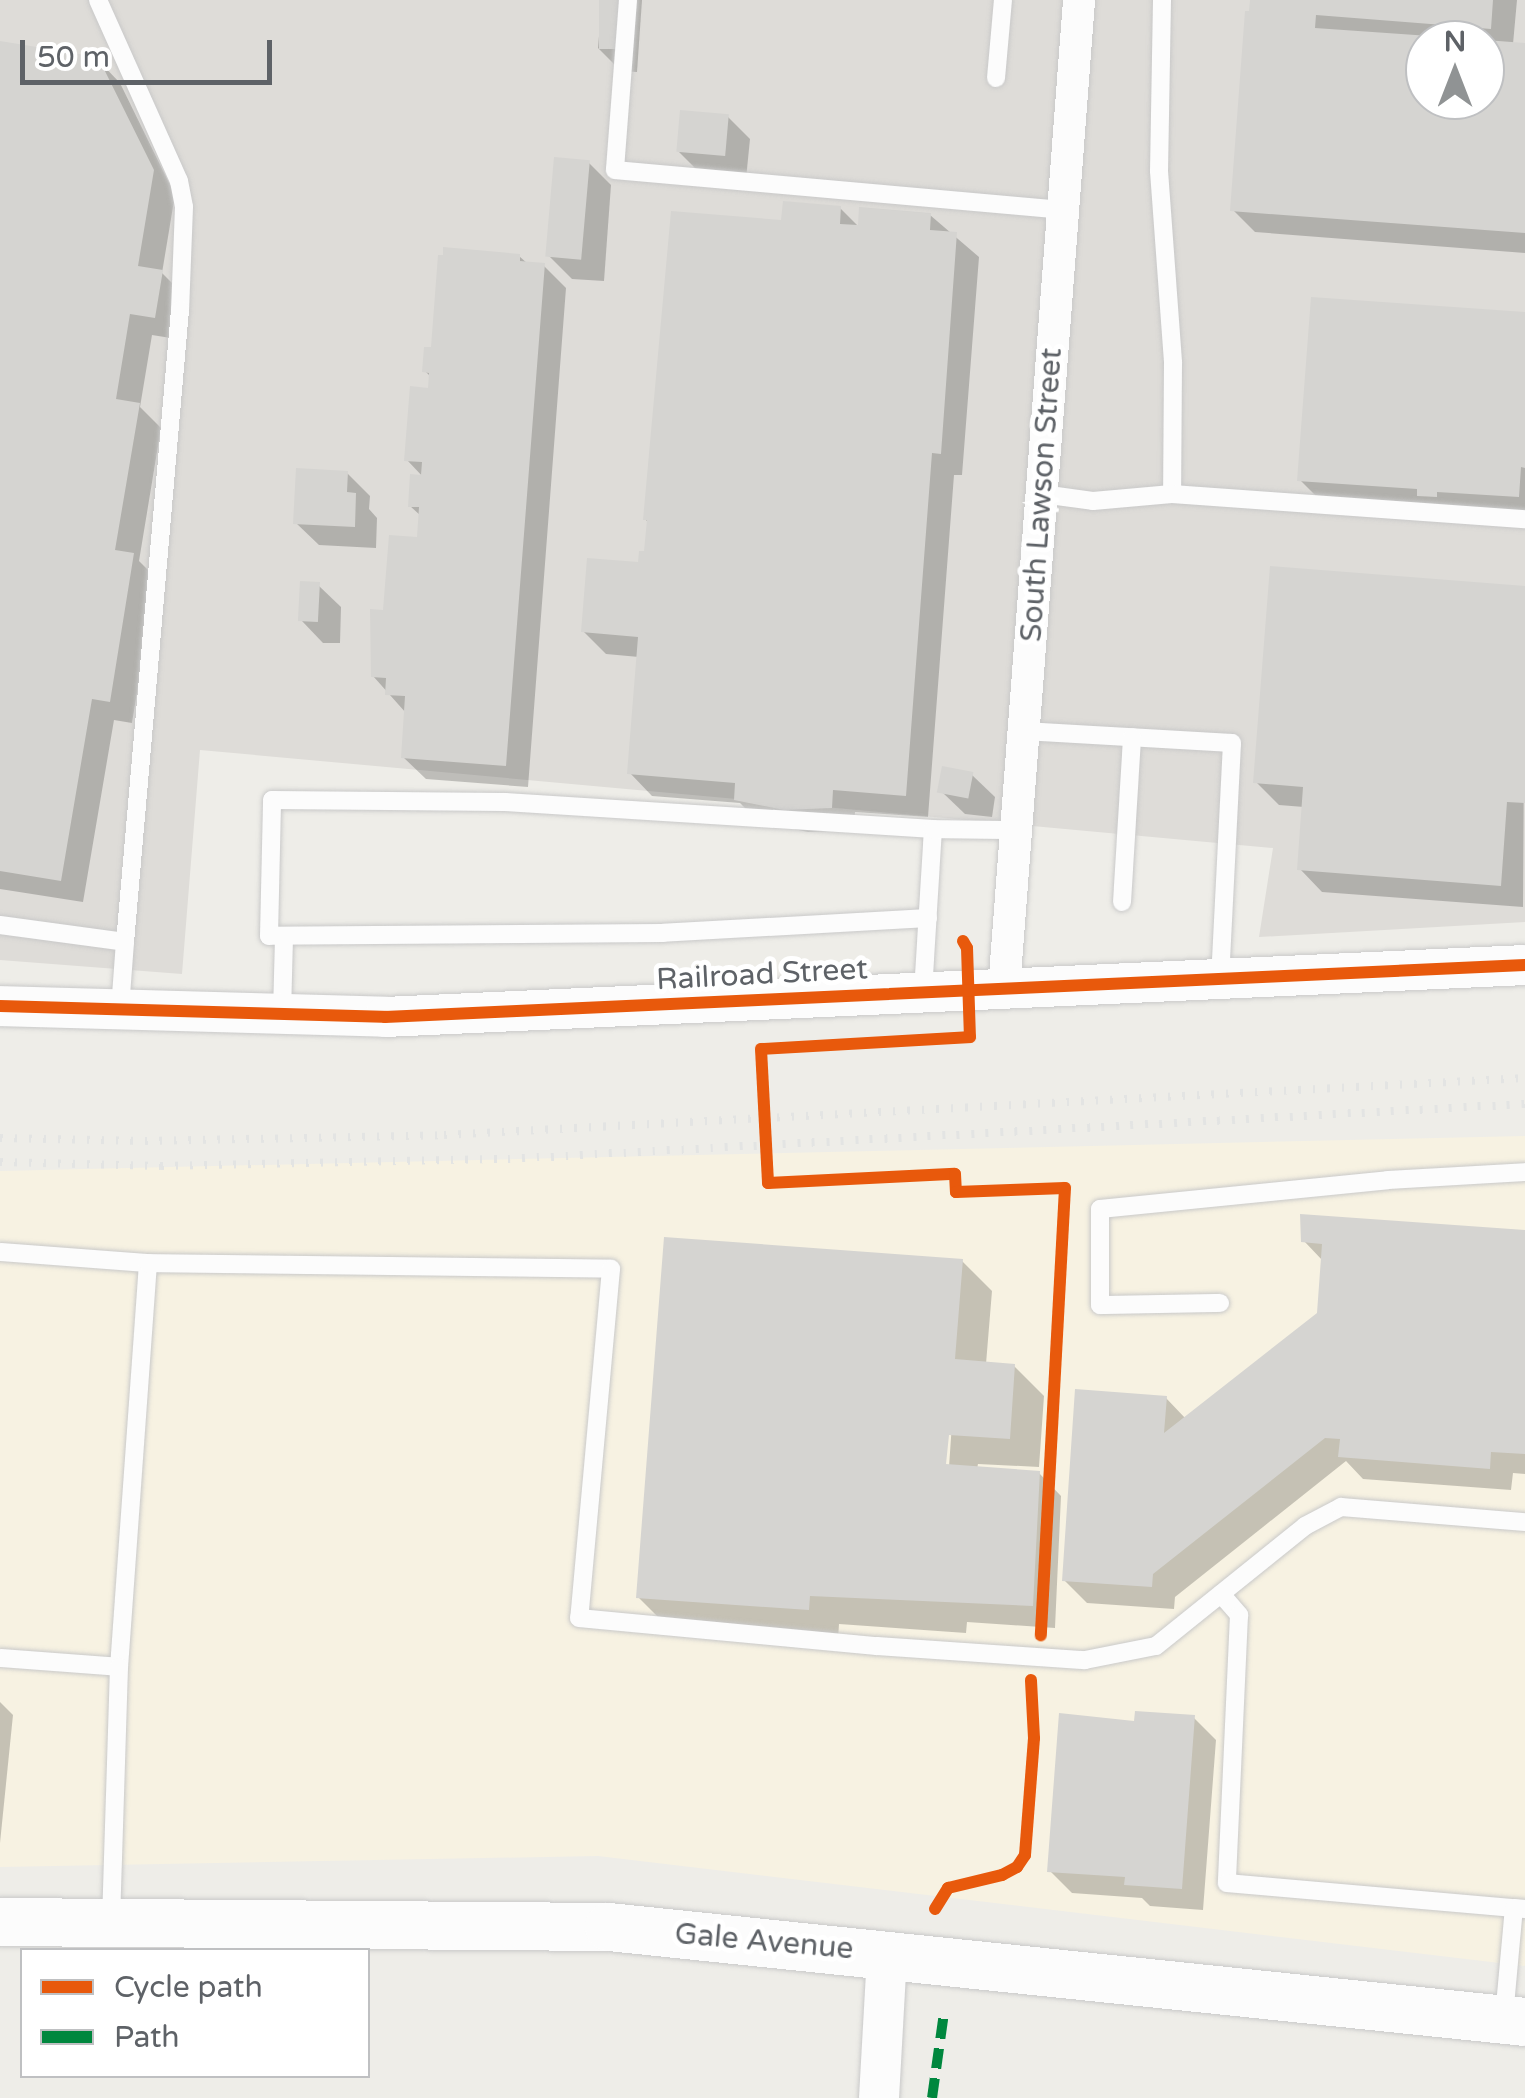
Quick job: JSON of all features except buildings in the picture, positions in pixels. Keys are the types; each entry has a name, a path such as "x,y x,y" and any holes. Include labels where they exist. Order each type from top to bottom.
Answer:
{"main road":[{"name":"Gale Avenue","path":"0,1922 609,1927 887,1952 1514,2021"}],"street":[{"name":"South Lawson Street","path":"1004,989 1080,0"},
{"name":"Railroad Street","path":"0,1006 385,1017 1525,965"},
{"path":"878,2098 887,1952"}],"lane":[{"path":"98,0 172,167 184,207 180,310 120,1009"},
{"path":"628,0 615,170 1064,210"},
{"path":"996,78 1004,0"},
{"path":"1162,0 1159,171 1173,363 1172,494"},
{"path":"1042,494 1092,501 1172,494 1525,520"},
{"path":"1024,731 1232,742 1220,980"},
{"path":"1122,902 1132,737"},
{"path":"928,918 663,933 268,936 272,800 505,802 933,829 1017,830"},
{"path":"923,992 933,829"},
{"path":"0,925 124,942"},
{"path":"282,1014 284,936"},
{"path":"1220,1303 1100,1306 1100,1208 1388,1180 1525,1172"},
{"path":"0,1252 148,1262 611,1269 579,1618 877,1646 1085,1660 1156,1646 1306,1526 1340,1508 1525,1522"},
{"path":"111,1922 119,1667 148,1262"},
{"path":"1220,1594 1239,1616 1227,1884 1520,1908 1514,2021"},
{"path":"0,1658 119,1667"}],"shaded area":[{"path":"0,0 1525,0 1525,922 1259,937 1273,848 200,750 182,974 0,960"},
{"path":"1525,1136 1525,1966 598,1856 0,1867 0,1171"}],"railway":[{"path":"0,1138 145,1141 444,1135 1525,1078"},
{"path":"0,1162 161,1166 508,1159 1525,1104"}],"marked path":[{"path":"932,2098 944,2013"}],"cycle path":[{"path":"963,941 967,948 970,1037 761,1049 768,1183 955,1174 956,1192 1065,1188 1041,1635"},
{"path":"0,1006 385,1017 1525,965"},
{"path":"935,1909 948,1888 1002,1875 1017,1867 1025,1855 1034,1738 1031,1680"}]}
